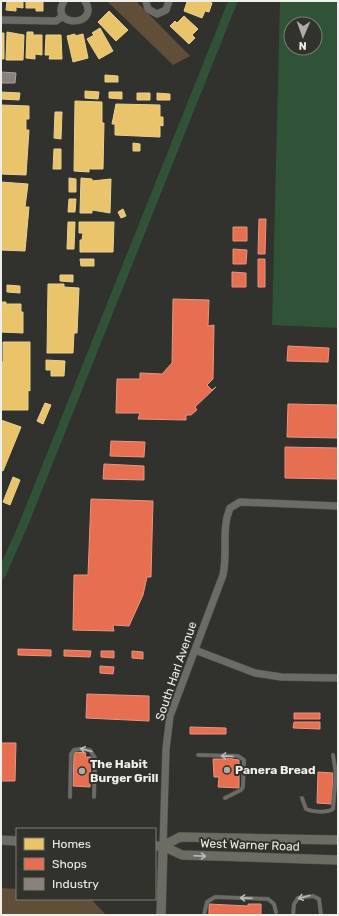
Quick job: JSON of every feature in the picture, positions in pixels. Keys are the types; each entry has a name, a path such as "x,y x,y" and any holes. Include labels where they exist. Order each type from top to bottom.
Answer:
{"main road":[{"name":"West Warner Road","path":"159,846 180,837 338,840"},
{"path":"1,840 16,841"},
{"name":"West Warner Road","path":"159,846 182,855 338,860"},
{"path":"159,846 161,915"}],"street":[{"path":"64,1 61,7 63,16 74,22 82,20 87,12 85,1"},
{"path":"146,1 148,10 157,14 166,10 169,1"},
{"path":"1,20 56,21 63,16"},
{"name":"South Harl Avenue","path":"159,846 168,726 226,566 226,521 230,508 240,502 338,506"},
{"path":"195,650 255,673 281,677 338,678"}],"lane":[{"path":"70,797 71,754 74,750 80,748 90,750 95,758 94,798"},
{"path":"198,755 238,756 244,760 243,787 241,790 225,798"},
{"path":"302,798 306,809 310,811 330,811 333,809 336,774 333,755"},
{"path":"293,915 294,904 298,898 313,896 319,899 321,915"},
{"path":"204,915 207,902 215,897 268,899 274,904 276,912"}],"shaded area":[{"path":"107,1 136,1 190,56 173,65"},
{"path":"280,1 338,1 338,328 272,325"},
{"path":"1,888 16,889 16,900 92,900 106,915 1,915"}],"building: Homes":[{"path":"7,1 23,1 23,8 16,7 16,11 6,10"},
{"path":"26,1 43,1 43,11 36,11 36,8 26,8"},
{"path":"184,1 206,1 212,3 209,12 205,11 202,18 184,11 187,2"},
{"path":"109,11 128,30 116,41 98,22"},
{"path":"184,16 198,29 192,35 195,38 189,44 170,26 175,21 177,23"},
{"path":"100,28 113,51 99,59 87,39 94,35 92,33"},
{"path":"7,32 24,35 23,60 6,60"},
{"path":"27,32 33,32 33,35 42,35 42,55 35,54 35,59 26,58"},
{"path":"1,33 4,33 4,59 1,59"},
{"path":"75,34 75,36 83,34 88,58 73,62 67,36"},
{"path":"46,35 61,35 62,59 49,59 50,55 45,55"},
{"path":"105,75 118,76 118,82 105,82"},
{"path":"85,91 99,92 98,99 85,98"},
{"path":"1,92 20,93 19,100 1,99"},
{"path":"109,92 122,92 122,99 109,98"},
{"path":"137,93 150,93 150,100 137,100"},
{"path":"157,93 170,94 170,100 157,100"},
{"path":"75,101 102,102 102,123 104,123 103,169 89,169 89,172 74,171"},
{"path":"116,104 160,105 160,117 163,117 163,126 160,125 160,137 115,135 115,124 112,124"},
{"path":"1,105 29,106 29,119 26,119 26,130 29,130 26,175 1,174"},
{"path":"55,112 62,112 61,139 54,138"},
{"path":"133,143 140,144 140,151 133,151"},
{"path":"54,149 61,149 61,169 53,169"},
{"path":"69,178 76,179 76,192 69,192"},
{"path":"81,178 92,179 92,181 111,179 110,213 92,210 92,213 80,213"},
{"path":"1,182 28,184 25,207 29,207 25,251 1,250"},
{"path":"69,199 76,199 75,212 68,212"},
{"path":"123,209 126,216 121,218 118,212"},
{"path":"68,222 75,222 74,249 67,249"},
{"path":"79,222 114,222 113,252 80,252 80,240 82,240 83,233 79,233"},
{"path":"80,259 94,259 94,266 81,266"},
{"path":"60,275 73,275 73,282 60,281"},
{"path":"48,284 64,284 64,287 79,288 77,333 74,333 73,353 47,353"},
{"path":"7,285 20,286 20,293 7,292"},
{"path":"1,302 6,302 6,304 21,304 21,312 23,312 23,333 1,332"},
{"path":"3,342 30,342 30,391 28,390 28,410 1,410 1,362 3,362"},
{"path":"46,360 65,361 64,376 51,376 51,370 46,370"},
{"path":"45,403 51,405 43,424 37,421"},
{"path":"1,420 21,427 3,471 1,470"},
{"path":"13,477 20,480 10,505 3,502"}],"building: Shops":[{"path":"259,219 266,219 265,254 258,254"},
{"path":"233,227 247,227 247,241 233,241"},
{"path":"233,249 247,250 246,264 233,264"},
{"path":"258,259 265,259 265,287 258,287"},
{"path":"232,272 246,273 246,287 232,287"},
{"path":"173,299 209,300 208,326 214,325 213,379 207,385 212,390 216,387 195,407 197,410 191,415 186,415 186,420 138,419 140,413 116,413 117,379 140,379 140,373 162,374 172,363"},
{"path":"288,346 329,348 328,362 287,361"},
{"path":"288,404 338,405 338,438 287,437"},
{"path":"111,441 145,442 144,457 110,456"},
{"path":"285,447 338,448 338,479 285,478"},
{"path":"104,464 144,466 144,480 103,479"},
{"path":"91,499 153,501 151,577 147,577 143,595 129,626 113,625 114,631 73,630 74,575 88,575"},
{"path":"18,649 51,650 51,656 18,655"},
{"path":"64,650 91,651 90,657 64,656"},
{"path":"101,651 114,651 114,658 101,657"},
{"path":"132,651 143,652 143,659 132,658"},
{"path":"100,666 114,667 113,674 100,673"},
{"path":"87,694 149,696 149,721 86,718"},
{"path":"294,713 320,713 320,719 294,719"},
{"path":"294,722 320,722 320,729 293,728"},
{"path":"190,727 226,728 226,734 190,734"},
{"path":"1,743 16,743 15,781 1,781"},
{"name":"The Habit Burger Grill","path":"74,752 86,753 85,757 91,757 90,787 73,786"},
{"name":"Panera Bread","path":"228,756 232,757 232,759 239,760 239,788 218,787 219,777 214,777 213,759 228,759"},
{"path":"318,772 333,773 332,804 317,803"},
{"path":"209,904 248,906 248,904 261,904 261,915 209,915"}],"building: Industry":[{"path":"1,72 16,73 15,83 1,83"}],"waterway":[{"path":"1,575 22,528 233,1"}],"place":[{"name":"Panera Bread","path":"227,770"},
{"name":"The Habit Burger Grill","path":"82,771"}]}
